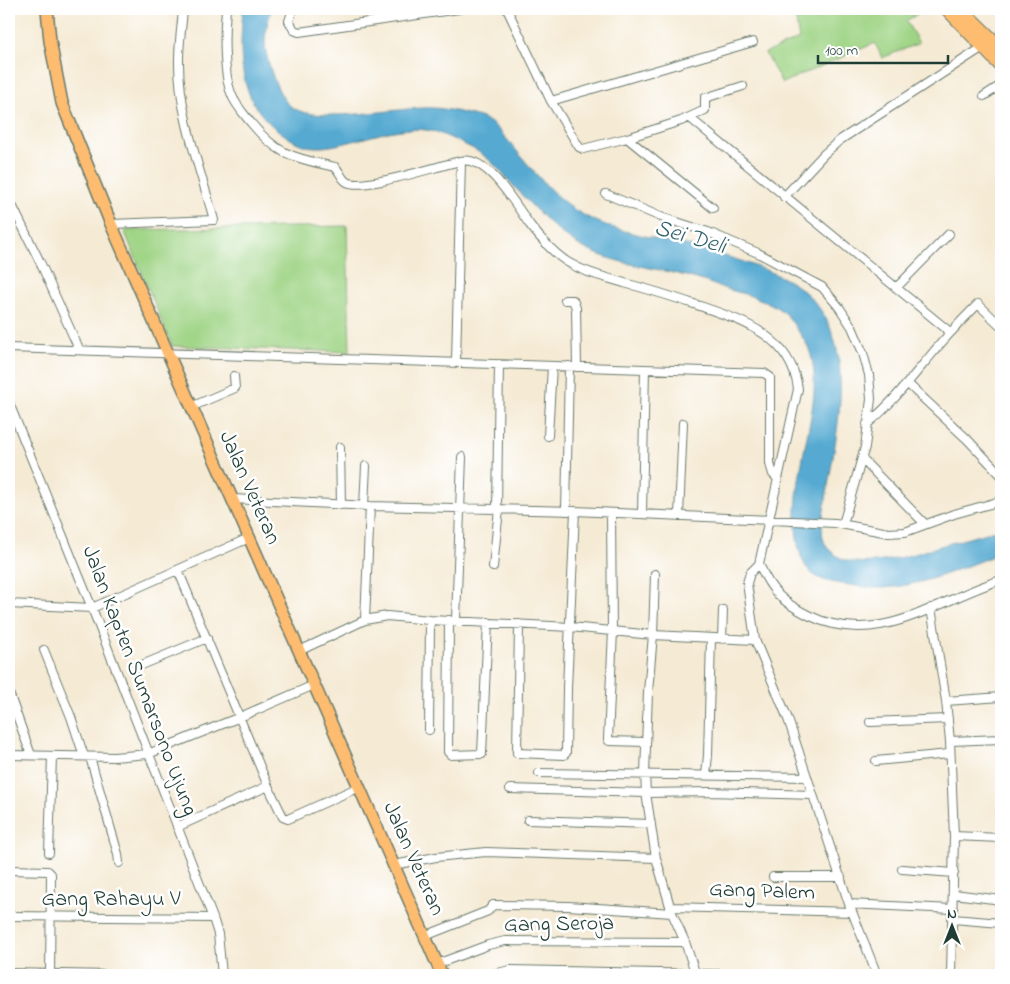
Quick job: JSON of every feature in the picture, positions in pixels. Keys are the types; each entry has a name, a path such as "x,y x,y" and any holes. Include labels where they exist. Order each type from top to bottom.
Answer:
{"highway":[{"path":"948,9 1001,65"},
{"path":"960,9 1001,49"}],"main road":[{"name":"Jalan Veteran","path":"47,9 50,41 62,103 111,224 442,975"}],"street":[{"path":"111,224 214,220 187,123 182,90 179,60 183,9"},
{"path":"226,9 226,57 231,93 239,108 258,131 282,151 302,159 335,167 348,183 364,183 389,179 461,161 473,161 498,180 530,225 570,264 586,272 650,290 744,322 764,334 784,352 793,365 798,389 759,564 750,573 747,583 755,640 788,719 849,904 877,975"},
{"path":"293,9 289,21 294,30 299,32 460,9"},
{"path":"508,9 551,101 580,148 583,149 627,138 690,118 705,110 705,98 743,86"},
{"path":"551,101 754,42"},
{"path":"784,197 824,154 840,140 983,47"},
{"path":"984,96 1001,86"},
{"path":"690,118 950,332"},
{"path":"627,138 713,208"},
{"path":"456,362 461,161"},
{"path":"606,194 661,217 708,232 758,252 822,287 830,295 848,321 864,353 869,375 871,399 865,447 843,524"},
{"path":"9,199 80,349"},
{"path":"896,288 949,234"},
{"path":"565,300 573,300 576,308 566,511"},
{"path":"867,424 908,384 950,332 978,304 1001,326"},
{"path":"9,348 764,373 769,375 770,380 770,464 773,474 778,479"},
{"path":"494,567 498,509 499,364"},
{"path":"548,436 552,366"},
{"path":"642,514 645,369"},
{"path":"191,407 235,388 234,376"},
{"path":"908,384 967,439 1001,475"},
{"name":"Jalan Kapten Sumarsono Ujung","path":"9,403 92,608 213,918 218,934 222,975"},
{"path":"679,516 683,422"},
{"path":"340,447 341,505"},
{"path":"462,457 448,752 451,755 482,754 488,622"},
{"path":"862,459 925,524"},
{"path":"365,620 366,466"},
{"path":"232,499 341,505 575,511 835,523 889,533 905,532 954,514 1001,501"},
{"path":"519,624 516,751 518,754 561,755 566,752 575,511"},
{"path":"611,513 613,631 608,739 609,741 646,742"},
{"path":"9,604 92,608 249,538"},
{"path":"759,564 770,587 781,599 813,617 840,626 875,627 897,622 1001,580"},
{"path":"178,570 268,786 283,817 286,819 359,787"},
{"path":"655,574 646,742 646,793 656,858 671,910 685,942 695,974"},
{"path":"931,608 946,701 950,741 949,754 954,836 951,975"},
{"path":"722,639 723,610"},
{"path":"299,651 365,620 387,616 570,627 653,635 755,640"},
{"path":"429,730 430,620"},
{"path":"137,667 207,638"},
{"path":"706,775 711,638"},
{"path":"44,650 87,756 118,854 119,863"},
{"path":"9,755 124,757 148,754 240,717 314,684"},
{"path":"9,693 31,755"},
{"path":"946,701 1001,697"},
{"path":"870,722 948,719"},
{"path":"950,741 1001,740"},
{"path":"876,761 949,754"},
{"path":"49,853 52,756"},
{"path":"539,774 807,777"},
{"path":"177,827 268,786"},
{"path":"510,788 646,793 814,794"},
{"path":"528,820 651,824"},
{"path":"954,836 1001,838"},
{"path":"394,865 436,857 486,852 656,858"},
{"path":"902,869 954,873"},
{"path":"9,870 50,872 50,975"},
{"path":"773,878 841,877"},
{"path":"954,894 1001,900"},
{"path":"849,904 953,909"},
{"name":"Gang Palem","path":"425,936 489,910 493,905 671,910 852,912"},
{"name":"Gang Rahayu V","path":"9,916 51,918 213,918"},
{"path":"953,919 1001,923"},
{"name":"Gang Seroja","path":"437,964 488,945 505,941 685,942"},
{"path":"489,975 510,970 757,975"},
{"path":"9,973 111,975"}],"green space":[{"path":"794,9 926,9 906,21 919,43 882,58 875,43 782,83 765,53 799,39"},
{"path":"347,226 350,352 172,346 124,230"}],"water":[{"path":"243,9 271,9 265,42 269,66 280,93 289,105 300,111 332,115 433,108 480,117 495,126 552,191 561,200 580,213 612,227 698,248 753,265 779,276 811,298 826,319 835,343 840,368 838,422 822,528 825,544 833,553 853,562 877,562 1001,529 1001,553 938,577 888,588 871,588 837,583 827,581 813,574 806,567 801,555 796,528 796,513 803,457 813,402 814,374 807,345 789,318 775,306 757,298 690,277 610,259 582,247 561,233 545,219 496,166 484,156 441,134 426,130 400,130 322,147 304,145 294,141 265,119 255,106 248,91 242,61"}],"water label":[{"name":"Sei Deli","path":"690,238"}]}
